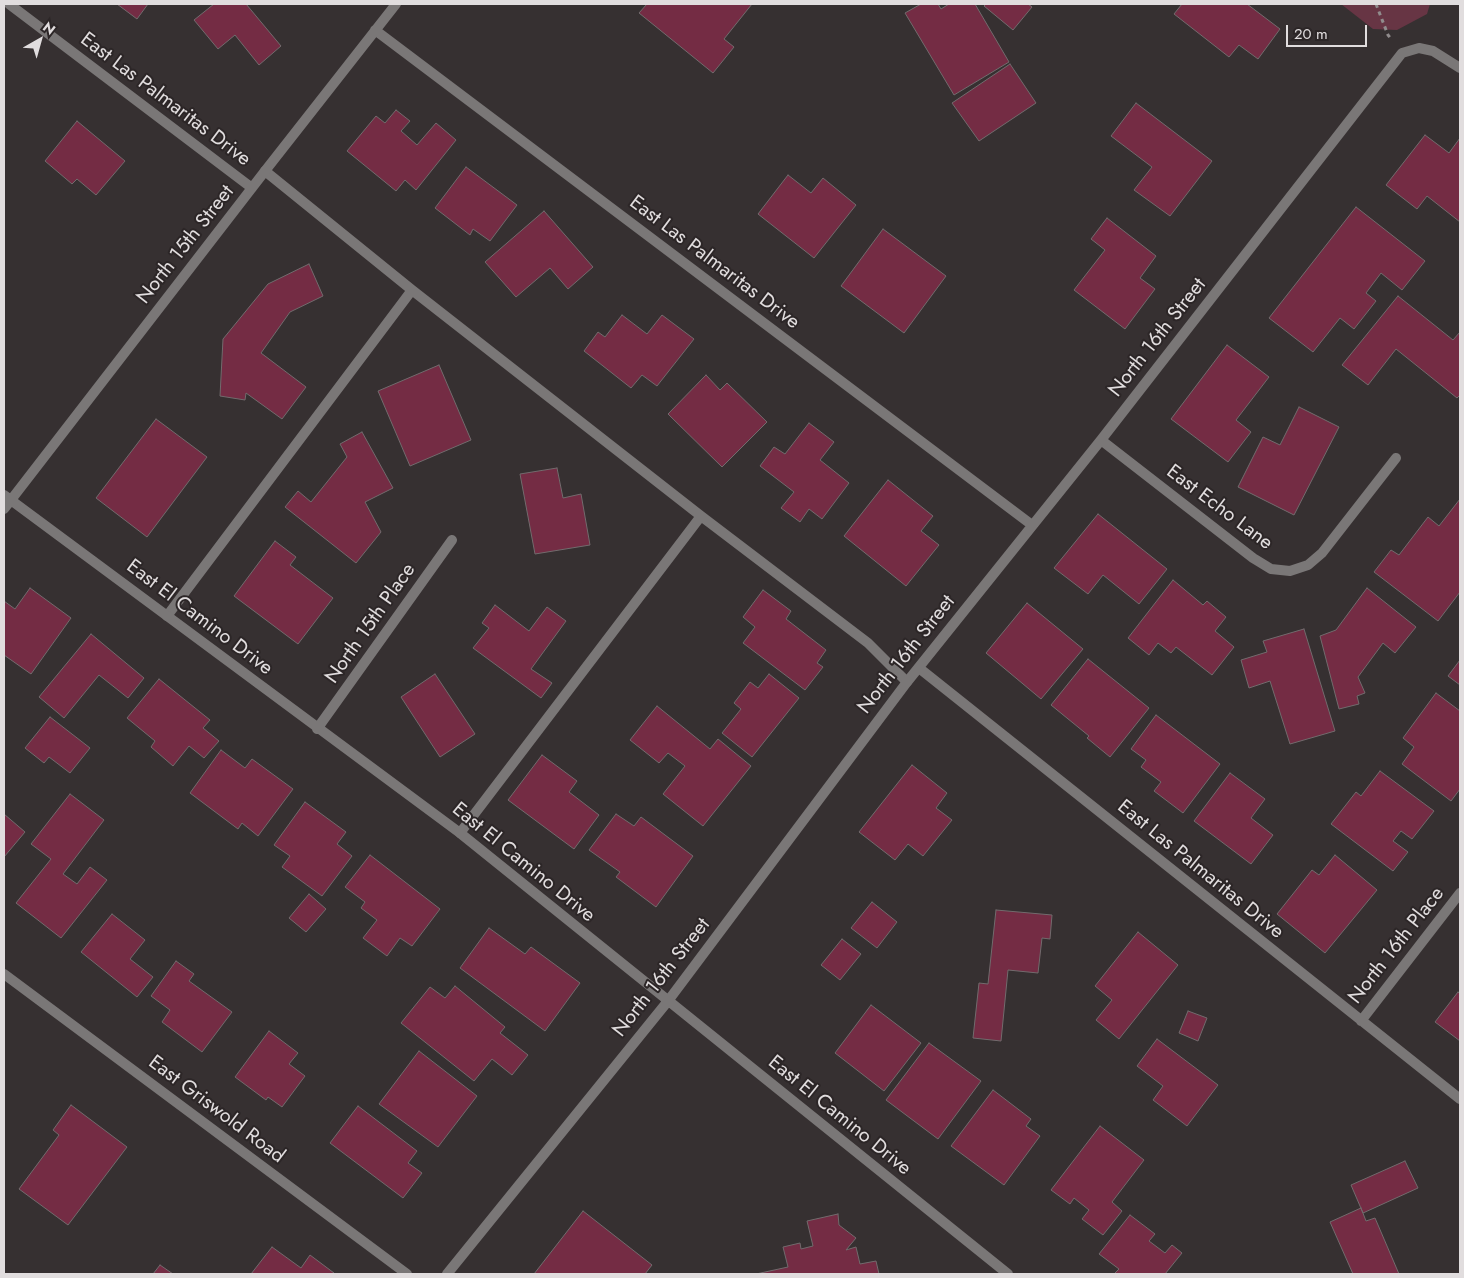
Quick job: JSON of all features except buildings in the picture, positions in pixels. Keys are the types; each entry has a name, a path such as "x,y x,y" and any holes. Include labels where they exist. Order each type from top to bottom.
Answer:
{"street":[{"name":"East Las Palmaritas Drive","path":"9,4 252,188"},
{"name":"North 15th Street","path":"4,509 7,498 396,4"},
{"name":"East Las Palmaritas Drive","path":"375,30 1032,525"},
{"path":"1399,57 1419,48 1433,51 1460,68"},
{"name":"North 16th Street","path":"447,1274 668,1001 907,682 1101,440 1399,57"},
{"path":"265,171 412,290 701,516 868,643 907,682"},
{"path":"167,616 412,290"},
{"name":"East Echo Lane","path":"1101,440 1253,558 1271,569 1290,571 1308,565 1322,553 1396,458"},
{"name":"East El Camino Drive","path":"7,498 460,833 1008,1274"},
{"path":"460,833 701,516"},
{"name":"North 15th Place","path":"318,728 452,540"},
{"name":"East Las Palmaritas Drive","path":"919,668 1460,1100"},
{"name":"North 16th Place","path":"1361,1021 1460,893"},
{"name":"East Griswold Road","path":"4,974 408,1274"}],"path":[{"path":"1376,4 1399,57"}],"shaded area":[{"path":"1341,4 1430,4 1427,14 1397,30 1373,29"}]}
